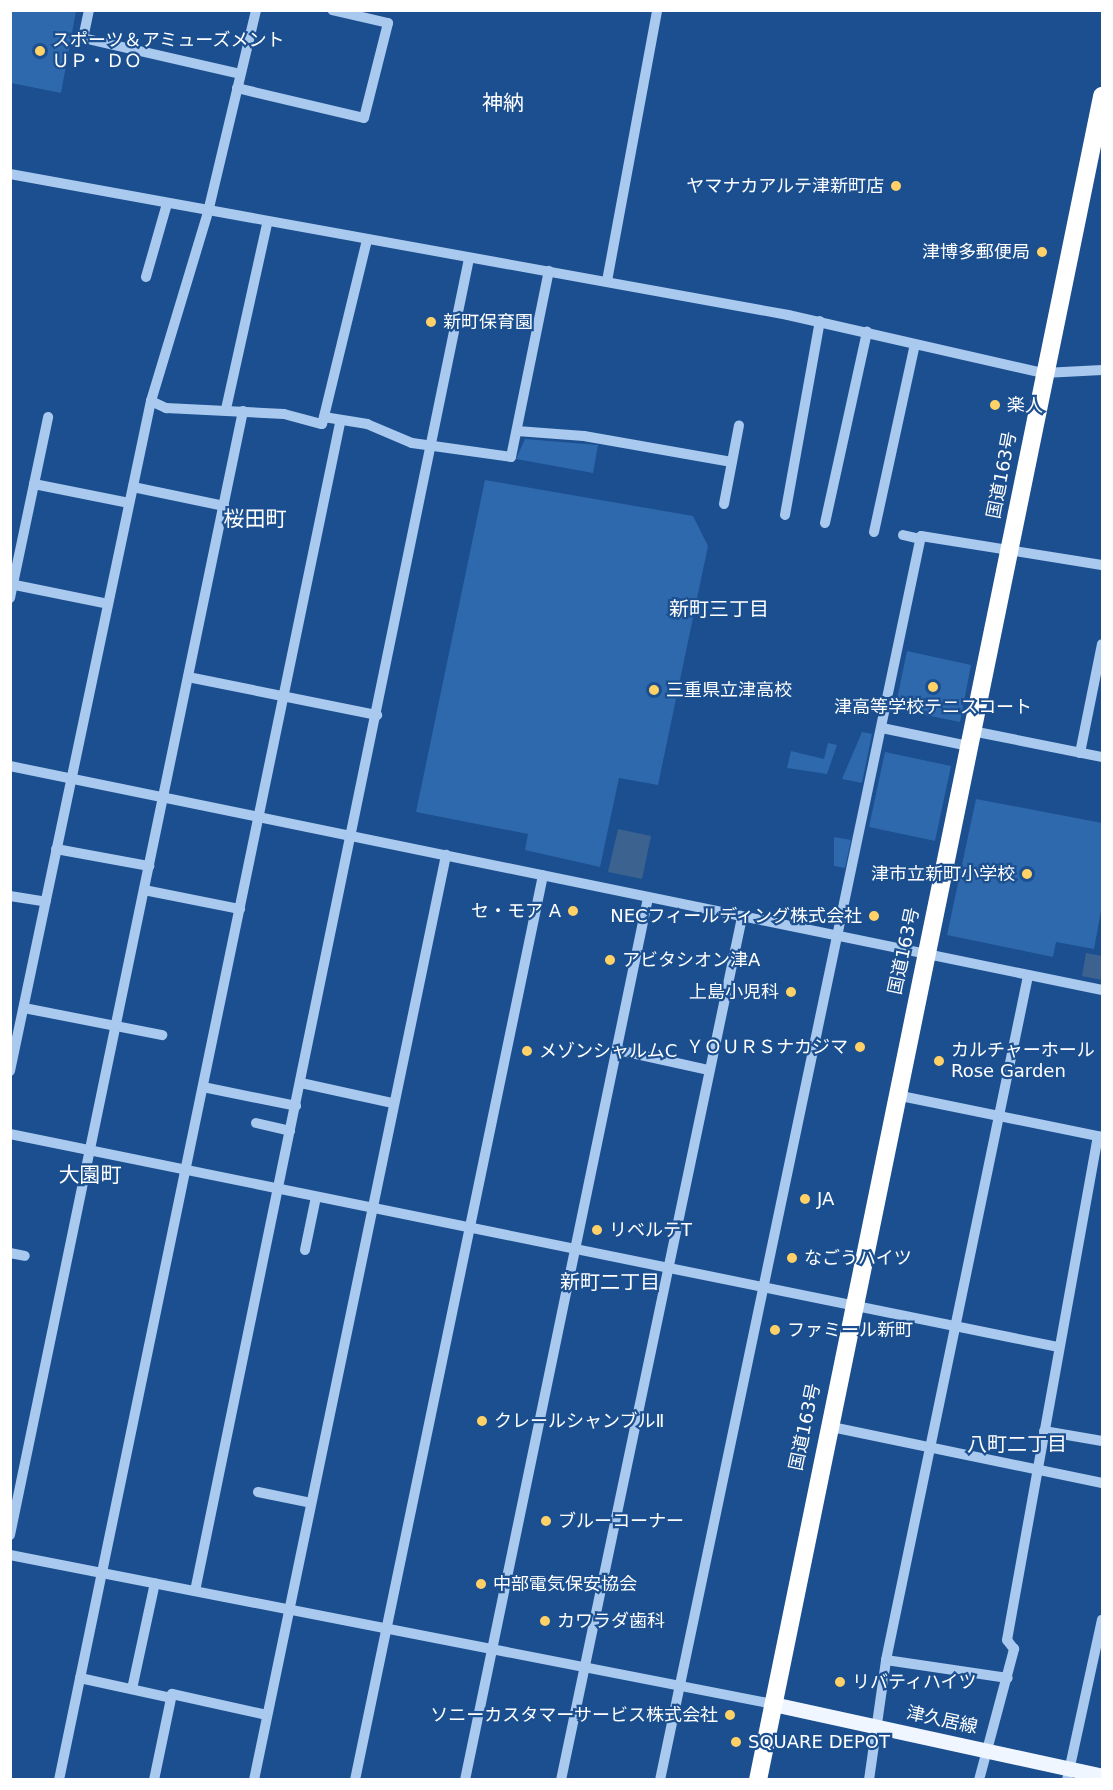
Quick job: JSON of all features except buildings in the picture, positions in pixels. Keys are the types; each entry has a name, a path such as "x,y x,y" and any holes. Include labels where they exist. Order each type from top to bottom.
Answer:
{"highway":[{"name":"国道163号","path":"758,1779 850,1309 897,1095 1102,96"}],"main road":[{"name":"津久居線","path":"773,1704 989,1750 1069,1773 1102,1776"}],"street":[{"path":"89,10 83,38 240,74"},
{"path":"10,1071 151,401 208,212 256,10"},
{"path":"332,10 388,23"},
{"path":"237,88 364,118 391,10"},
{"path":"607,281 657,10"},
{"path":"10,174 267,224 607,281 820,321 1044,373 1102,370"},
{"path":"146,277 167,204"},
{"path":"226,409 267,224"},
{"path":"151,401 166,408 226,409 322,424 367,240"},
{"path":"195,1591 377,715 469,258"},
{"path":"324,417 340,423 367,424 406,442 431,443 511,457 549,271"},
{"path":"785,515 820,321"},
{"path":"825,523 867,332"},
{"path":"874,532 915,344"},
{"path":"10,1535 243,411"},
{"path":"10,598 48,417"},
{"path":"59,1779 340,423"},
{"path":"724,504 739,425"},
{"path":"517,431 584,436 732,462"},
{"path":"34,484 129,503"},
{"path":"133,487 224,506"},
{"path":"903,535 1009,549 1102,565"},
{"path":"660,1779 920,538"},
{"path":"12,584 108,604"},
{"path":"1080,753 1102,644"},
{"path":"188,677 377,715"},
{"path":"882,728 1102,757"},
{"path":"10,766 837,936 924,956 1102,990"},
{"path":"56,849 149,866"},
{"path":"254,1779 446,855"},
{"path":"355,1779 543,875"},
{"path":"144,890 240,909"},
{"path":"10,896 45,902"},
{"path":"465,1779 648,898"},
{"path":"561,1779 708,1070 742,917"},
{"path":"869,1779 886,1660 1028,976"},
{"path":"24,1008 162,1035"},
{"path":"618,1050 708,1070"},
{"path":"301,1083 393,1102"},
{"path":"203,1087 296,1106"},
{"path":"897,1095 1100,1136 1058,1347 1007,1640 1014,1649 989,1750 979,1779"},
{"path":"256,1123 290,1131"},
{"path":"10,1134 850,1309 1058,1347"},
{"path":"304,1250 316,1197"},
{"path":"10,1253 26,1256"},
{"path":"827,1426 1102,1483"},
{"path":"1044,1431 1102,1441"},
{"path":"258,1492 311,1503"},
{"path":"10,1555 773,1704"},
{"path":"132,1689 155,1583"},
{"path":"1069,1773 1102,1620"},
{"path":"886,1660 1008,1678"},
{"path":"80,1678 171,1698 267,1715"},
{"path":"154,1779 171,1698"}],"shaded area":[{"name":"スポーツ＆アミューズメント ＵＰ・ＤＯ","path":"12,11 76,11 61,93 11,83"},
{"path":"525,439 598,445 593,473 516,459"},
{"path":"485,480 693,516 708,546 658,785 619,778 600,867 525,850 528,834 416,812"},
{"name":"津高等学校テニスコート","path":"907,651 971,665 960,722 895,709"},
{"path":"862,732 872,734 862,783 842,779"},
{"path":"828,743 837,745 827,774 787,768 791,751 824,759"},
{"name":"津高等学校テニスコート","path":"885,752 951,766 935,841 869,827"},
{"name":"津市立新町小学校","path":"976,799 1102,823 1102,905 1094,949 1056,942 1053,957 947,935"},
{"path":"618,829 651,836 642,879 608,872"},
{"path":"834,837 851,840 845,868 834,866"},
{"path":"1086,953 1102,956 1102,980 1082,976"}],"place":[{"name":"スポーツ＆アミューズメント ＵＰ・ＤＯ","path":"40,51"},
{"name":"ヤマナカアルテ津新町店","path":"896,186"},
{"name":"津博多郵便局","path":"1042,252"},
{"name":"新町保育園","path":"431,322"},
{"name":"楽人","path":"995,405"},
{"name":"津高等学校テニスコート","path":"933,687"},
{"name":"三重県立津高校","path":"654,690"},
{"name":"津市立新町小学校","path":"1027,874"},
{"name":"セ・モア A","path":"573,911"},
{"name":"NECフィールディング株式会社","path":"874,916"},
{"name":"アビタシオン津A","path":"610,960"},
{"name":"上島小児科","path":"791,992"},
{"name":"ＹＯＵＲＳナカジマ","path":"860,1047"},
{"name":"メゾンシャルムC","path":"527,1051"},
{"name":"カルチャーホール Rose Garden","path":"939,1061"},
{"name":"JA","path":"805,1199"},
{"name":"リベルテT","path":"597,1230"},
{"name":"なごうハイツ","path":"792,1258"},
{"name":"ファミール新町","path":"775,1330"},
{"name":"クレールシャンブルⅡ","path":"482,1421"},
{"name":"ブルーコーナー","path":"546,1521"},
{"name":"中部電気保安協会","path":"481,1584"},
{"name":"カワラダ歯科","path":"545,1621"},
{"name":"リバティハイツ","path":"840,1682"},
{"name":"ソニーカスタマーサービス株式会社","path":"730,1715"},
{"name":"SQUARE DEPOT","path":"736,1742"}],"district":[{"name":"神納","path":"503,103"},
{"name":"桜田町","path":"255,519"},
{"name":"新町三丁目","path":"719,609"},
{"name":"大園町","path":"90,1175"},
{"name":"新町二丁目","path":"610,1282"},
{"name":"八町二丁目","path":"1017,1444"}]}
